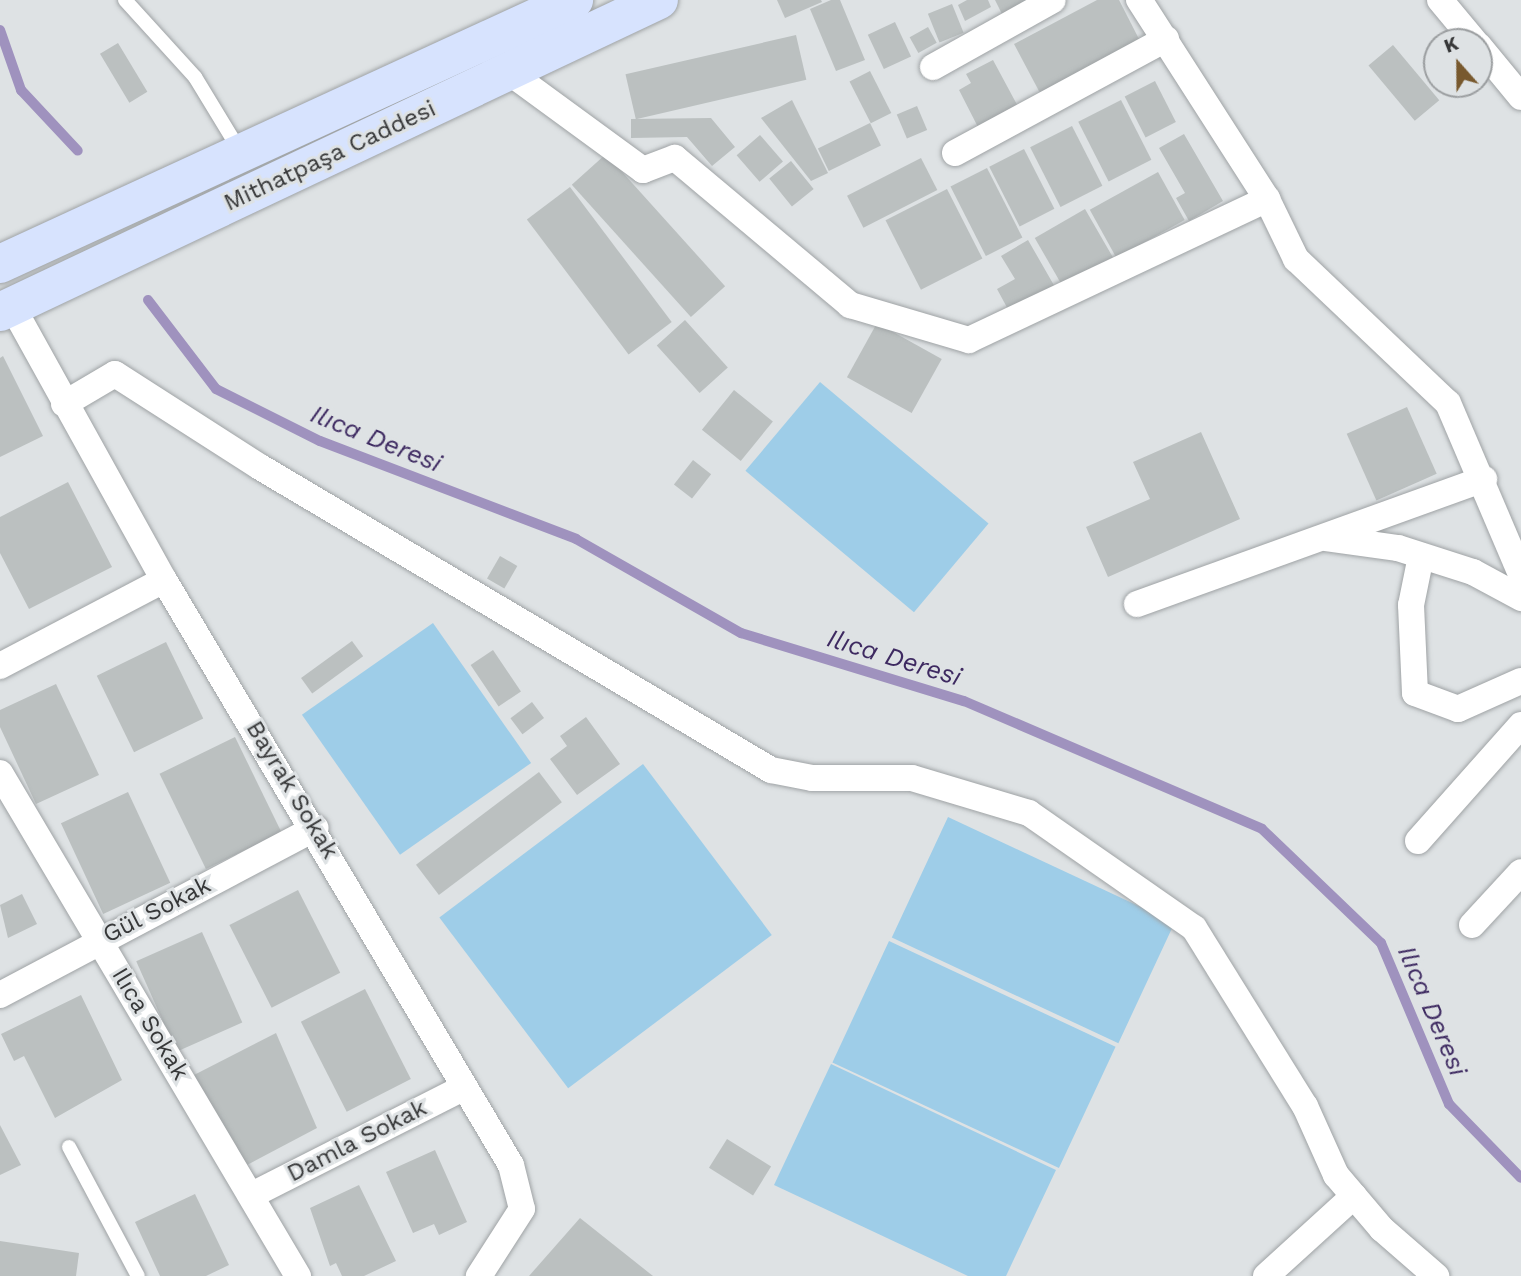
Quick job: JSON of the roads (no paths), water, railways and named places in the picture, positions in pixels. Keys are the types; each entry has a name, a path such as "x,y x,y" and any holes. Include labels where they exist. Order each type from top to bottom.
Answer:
{"main road":[{"name":"Mithatpaşa Caddesi","path":"0,264 240,151 574,0"},
{"name":"Mithatpaşa Caddesi","path":"6,309 659,0"}],"street":[{"path":"933,67 1053,0"},
{"path":"1139,0 1166,38 1267,199 1296,259 1448,403 1483,479 1521,573"},
{"path":"1440,0 1463,28"},
{"path":"955,153 1166,38"},
{"path":"1493,63 1521,97"},
{"path":"509,72 643,170 674,158 850,305 969,340 1267,199"},
{"name":"Bayrak Sokak","path":"6,309 64,404 164,580 316,828 463,1088 511,1165 522,1209 479,1276"},
{"path":"64,404 115,374 260,467 771,770 812,778 857,774 912,778 1029,813 1149,891 1194,928 1225,968 1305,1106 1336,1175 1354,1196 1437,1276"},
{"path":"1138,604 1483,479"},
{"path":"1321,538 1421,556 1473,572 1521,598"},
{"path":"1421,556 1411,606 1415,693 1458,709 1521,681"},
{"path":"0,666 164,580"},
{"path":"1418,841 1521,724"},
{"name":"Ilıca Sokak","path":"0,773 298,1276"},
{"name":"Gül Sokak","path":"0,995 99,940 316,828"},
{"path":"1472,925 1521,872"},
{"name":"Damla Sokak","path":"252,1195 463,1088"},
{"path":"1266,1276 1354,1196"}],"lane":[{"path":"125,0 195,76 240,151"},
{"path":"69,1147 138,1276"}],"waterway":[{"name":"Ilıca Deresi","path":"0,30 21,90 78,151"},
{"name":"Ilıca Deresi","path":"148,300 216,389 320,441 576,539 741,633 964,701 1262,829 1381,943 1449,1104 1521,1178"}]}
